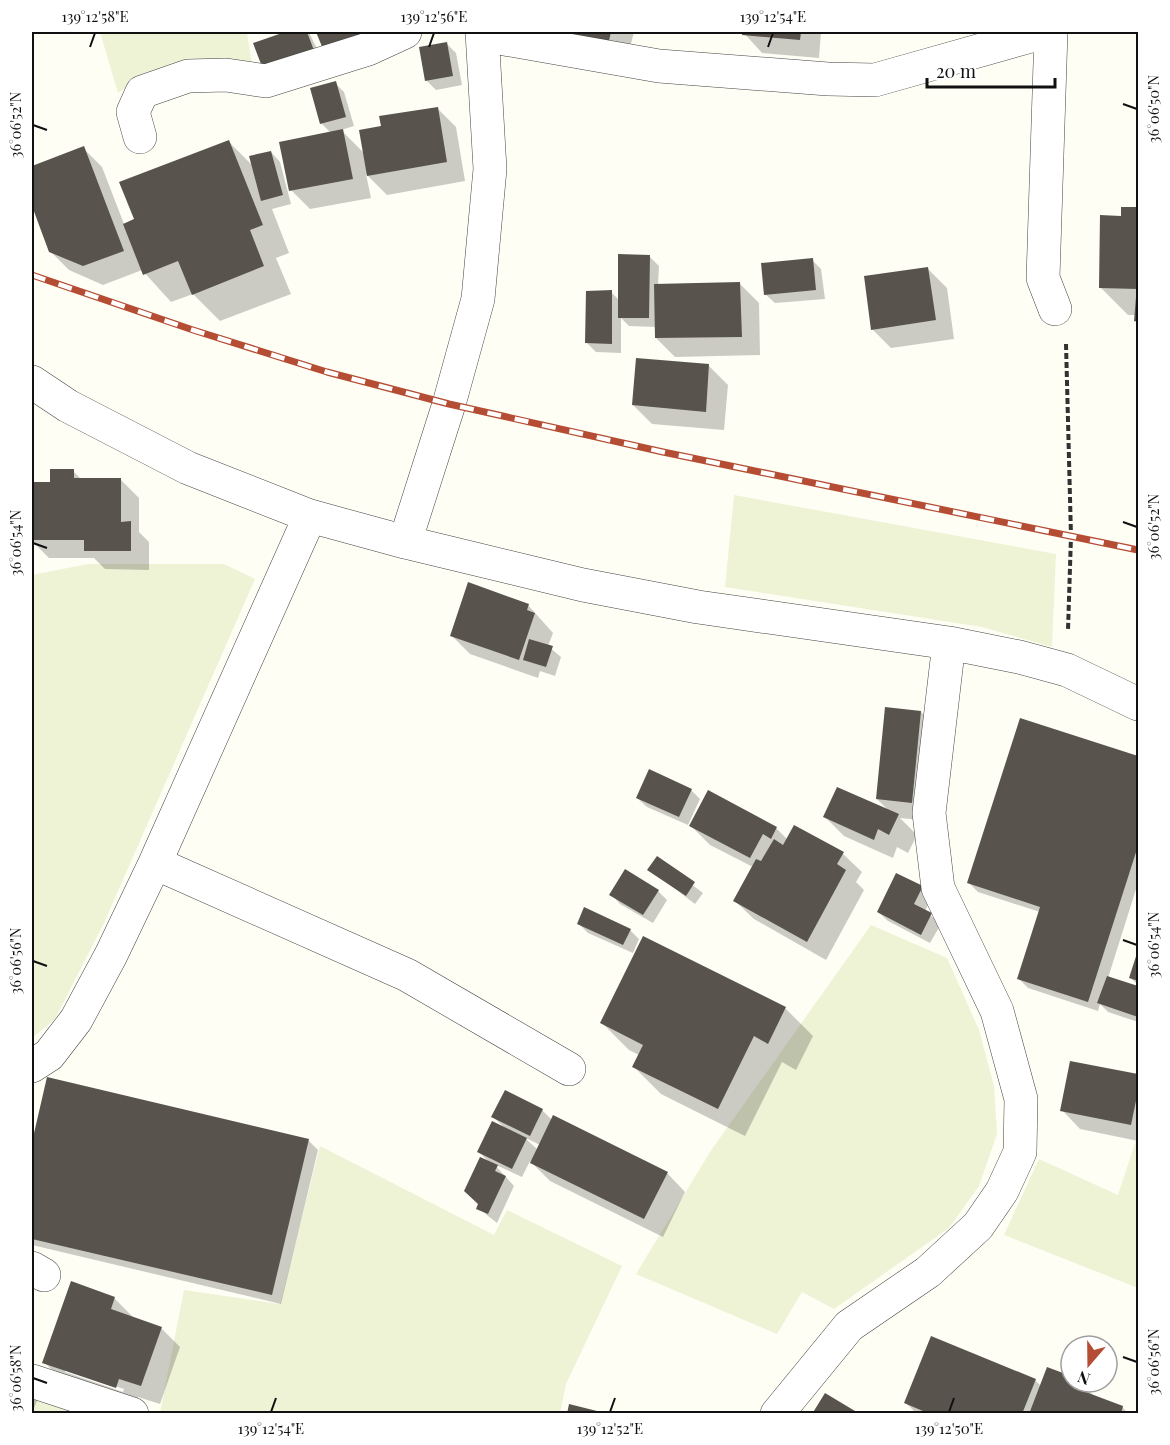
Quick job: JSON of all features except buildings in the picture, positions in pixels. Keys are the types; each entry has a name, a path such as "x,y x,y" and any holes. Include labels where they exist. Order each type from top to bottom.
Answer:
{"street":[{"path":"140,137 133,112 142,93 188,76 226,75 266,81 368,49 405,32"},
{"path":"405,542 478,299 490,170 482,33 659,66 828,79 875,80 1046,32"},
{"path":"1051,32 1044,278 1055,309"},
{"path":"32,382 68,406 188,468 310,516 405,542 583,585 675,603 949,643 1019,657 1067,670 1138,704"},
{"path":"32,1066 49,1055 76,1020 155,863 310,516"},
{"path":"777,1413 849,1326 928,1272 978,1226 1002,1191 1020,1152 1021,1100 997,1011 938,888 929,813 949,643"},
{"path":"155,863 407,975 569,1069"},
{"path":"32,1381 132,1413"}],"path":[{"path":"1055,309 1067,350 1071,536 1067,670"}],"green space":[{"path":"100,32 247,32 252,66 146,75 118,93"},
{"path":"734,495 1056,554 1052,647 982,627 725,587"},
{"path":"88,564 224,564 255,579 104,923 55,1019 32,1038 32,575"},
{"path":"871,925 947,958 979,1030 994,1086 997,1134 979,1186 949,1228 834,1309 802,1292 777,1334 636,1274 710,1152"},
{"path":"1138,1134 1138,1288 1004,1235 1039,1159 1118,1195"},
{"path":"320,1146 494,1235 507,1210 622,1266 566,1384 560,1413 160,1413 184,1290 280,1304"},
{"path":"32,1390 100,1413 32,1413"}],"railway":[{"path":"32,275 193,330 327,372 449,404 663,452 1138,550"}]}
